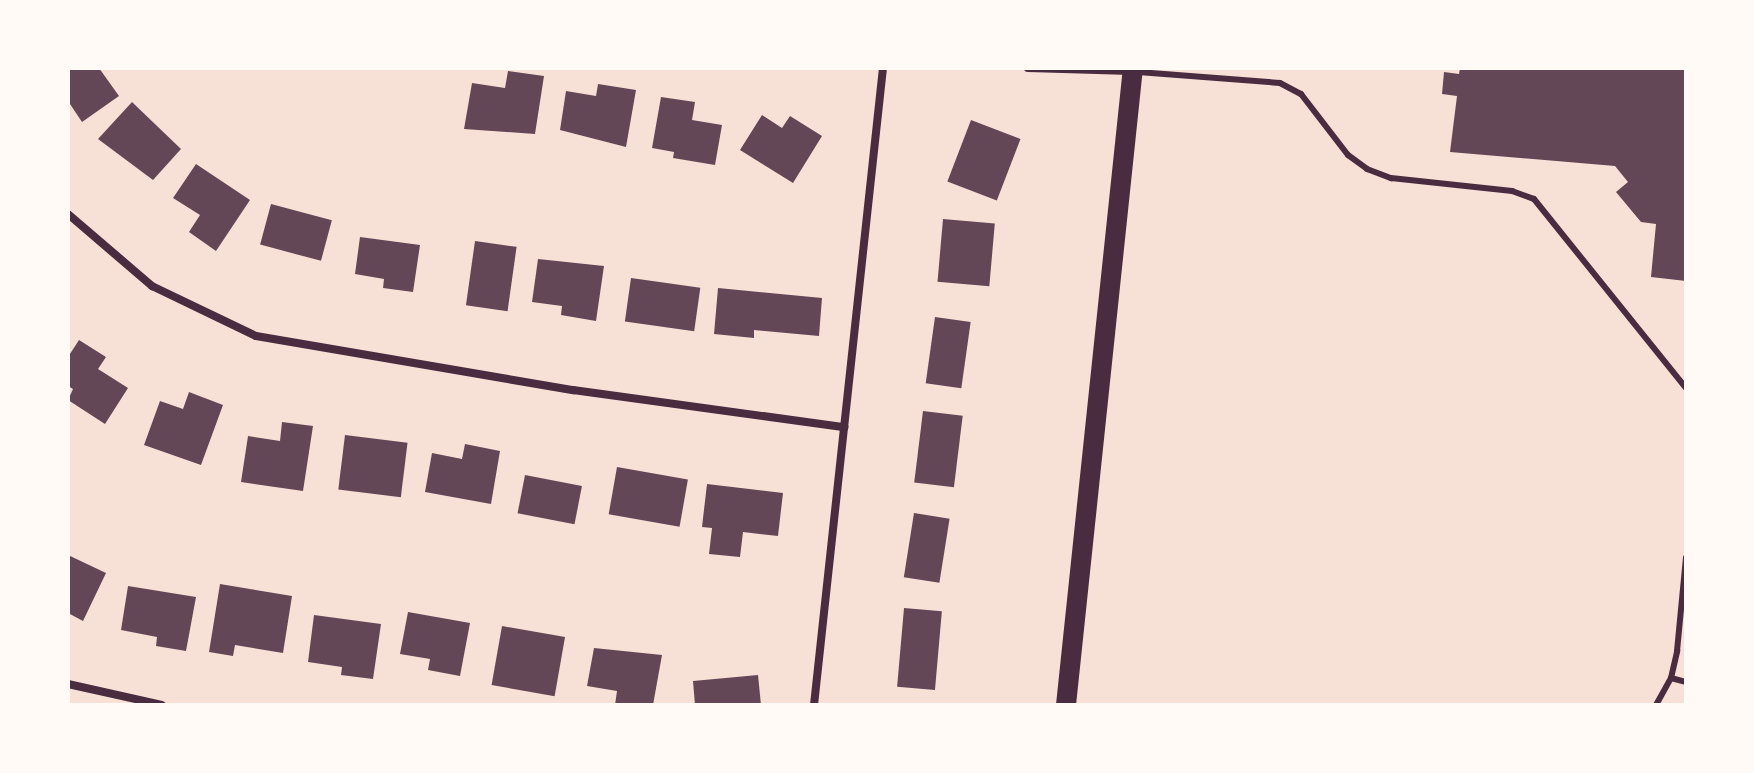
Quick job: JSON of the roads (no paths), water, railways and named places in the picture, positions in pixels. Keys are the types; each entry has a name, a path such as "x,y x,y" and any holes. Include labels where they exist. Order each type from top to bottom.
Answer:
{"main road":[{"path":"1066,705 1132,70"}],"street":[{"path":"814,705 883,68"},
{"path":"1028,68 1132,70"},
{"path":"68,214 103,248 178,303 270,340 844,427"},
{"path":"68,684 162,705"}],"lane":[{"path":"1132,70 1280,83 1301,94 1348,155 1367,169 1391,178 1512,191 1534,199 1686,388"},
{"path":"1656,705 1671,678 1686,557"},
{"path":"1671,678 1686,682"}]}
